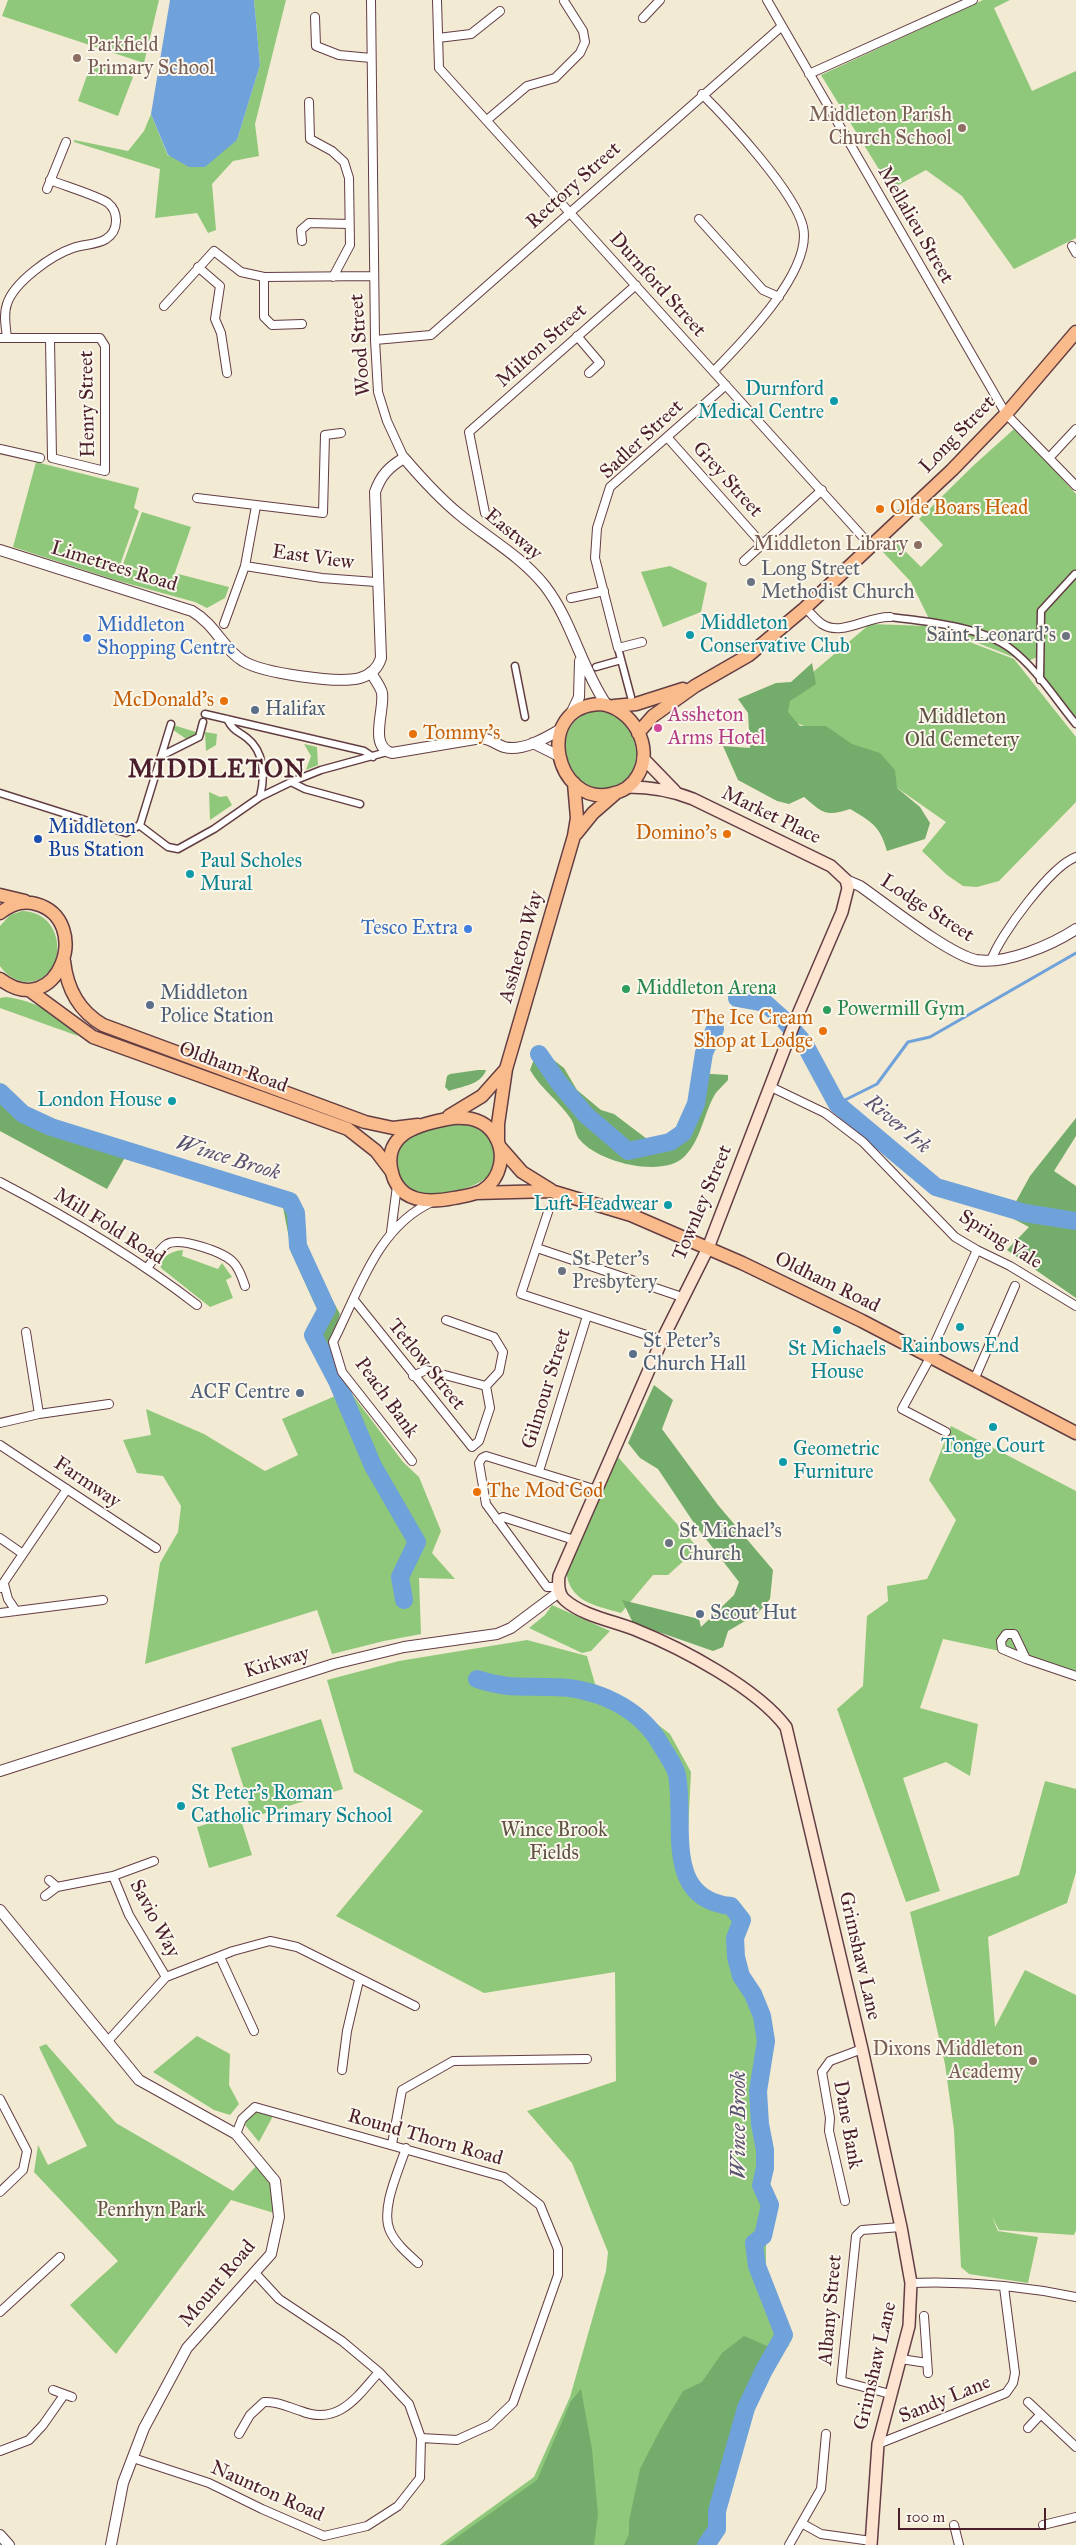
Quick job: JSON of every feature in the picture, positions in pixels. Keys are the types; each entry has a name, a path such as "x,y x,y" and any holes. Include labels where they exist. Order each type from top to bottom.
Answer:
{"main road":[{"name":"Long Street","path":"638,733 652,717 695,686 750,655 805,608 952,470 1006,414 1076,332"},
{"name":"Long Street","path":"610,705 636,704 695,686"},
{"path":"610,705 629,716 638,733 643,758 639,774 628,787 606,796 590,794 574,783 567,775 559,756 558,741 561,729 571,714 585,706 610,705"},
{"name":"Market Place","path":"643,758 676,792"},
{"name":"Assheton Way","path":"499,1144 498,1124 506,1069 574,836 577,818 574,783"},
{"name":"Market Place","path":"628,787 651,787 676,792 810,854 831,866 846,880"},
{"name":"Assheton Way","path":"574,836 593,813 616,793"},
{"name":"Townley Street","path":"559,1590 559,1576 574,1540 662,1340 708,1248 796,1018 848,896 846,880"},
{"name":"Oldham Road","path":"0,896 32,903 49,910 60,924 65,941 64,962 68,984 76,1000 87,1014 103,1026 365,1122 393,1128 418,1125"},
{"path":"0,913 12,905 32,903"},
{"path":"0,991 38,988 52,980 64,962"},
{"name":"Oldham Road","path":"0,979 25,990 93,1037 348,1129 376,1151 395,1178"},
{"name":"Assheton Way","path":"439,1120 469,1106 482,1096 506,1069"},
{"path":"472,1119 487,1127 499,1144 501,1164 490,1184 476,1193 433,1202 423,1201 408,1195 395,1178 391,1163 395,1145 406,1131 418,1125 439,1120 472,1119"},
{"name":"Oldham Road","path":"499,1144 522,1172 551,1191 631,1215 708,1248 931,1356 1076,1433"},
{"name":"Oldham Road","path":"476,1193 551,1191"},
{"name":"Grimshaw Lane","path":"559,1590 567,1602 576,1607 637,1630 701,1663 752,1694 774,1712 786,1726 862,2048 902,2227 911,2283 909,2326 878,2444 871,2543"}],"street":[{"name":"Wood Street","path":"371,0 375,340 378,392 387,421 404,458"},
{"name":"Durnford Street","path":"437,0 439,68 871,546"},
{"path":"486,120 527,86 555,78 580,53 585,42 583,31 565,0 556,6"},
{"path":"643,18 660,0"},
{"name":"Mellalieu Street","path":"767,0 1006,414 1076,486"},
{"path":"809,74 973,0"},
{"path":"438,38 470,34 500,11"},
{"path":"314,17 316,46 339,55 371,58"},
{"name":"Rectory Street","path":"375,340 431,334 702,94 782,26"},
{"path":"702,94 739,131 790,199 803,226 803,249 779,297 753,331 714,371"},
{"path":"309,102 310,139 332,152 344,162 349,178 350,245 333,277"},
{"path":"47,189 66,142"},
{"path":"50,180 106,201 116,216 116,228 104,240 74,248 55,256 18,288 8,302 3,338 50,339"},
{"path":"699,218 763,290 779,297"},
{"path":"302,241 301,230 309,223 349,224"},
{"path":"164,306 214,251 241,272 264,277 374,276"},
{"path":"198,267 220,286 215,319 221,333 227,374"},
{"path":"264,277 264,317 272,325 302,324"},
{"name":"Milton Street","path":"485,513 469,432 636,285"},
{"path":"577,336 600,363 589,373"},
{"name":"Henry Street","path":"100,338 105,346 105,471 54,460 50,435 50,339 100,338"},
{"name":"Sadler Street","path":"618,648 595,558 597,528 610,487 726,385"},
{"path":"1050,458 1076,429"},
{"path":"197,498 323,513 325,435 341,433"},
{"name":"Grey Street","path":"667,437 762,545"},
{"path":"0,449 40,458"},
{"path":"387,752 382,746 379,737 382,692 371,672 381,658 376,582 375,492 379,480 389,467 404,458"},
{"name":"Eastway","path":"404,458 429,487 462,516 512,553 545,586 560,610 580,655 610,705"},
{"path":"744,561 822,490"},
{"path":"219,626 245,566 256,506"},
{"name":"Limetrees Road","path":"0,551 186,608 219,626 230,650 244,662 259,667 329,680 357,679 371,672"},
{"name":"East View","path":"245,566 322,578 376,582"},
{"path":"1040,680 1041,611 1076,574"},
{"path":"571,598 604,591"},
{"path":"805,608 824,625 841,629 873,617 890,617 983,634 1010,648 1040,680 1076,724"},
{"path":"631,697 618,648 642,642"},
{"name":"Eastway","path":"571,714 578,697 580,655"},
{"path":"596,667 621,660"},
{"path":"515,666 525,716"},
{"path":"205,714 364,751 372,757"},
{"path":"227,719 234,731 246,737 260,754 264,776 260,797"},
{"path":"162,756 199,737 204,722"},
{"path":"0,793 126,833 140,825 171,724"},
{"path":"140,825 168,847 178,849 214,829 260,797 291,782 344,762 387,752 392,753 482,738 489,739 506,747 517,748 533,743 561,729"},
{"path":"533,743 559,756"},
{"path":"291,782 305,789 360,804"},
{"path":"991,961 999,941 1053,872 1076,858"},
{"name":"Lodge Street","path":"846,880 860,886 962,955 975,960 991,961"},
{"path":"991,961 1011,957 1054,942 1076,929"},
{"name":"Spring Vale","path":"771,1087 825,1113 863,1142 955,1237 1010,1266 1076,1306"},
{"path":"390,1236 394,1219 395,1178"},
{"name":"Mill Fold Road","path":"0,1182 62,1214 147,1268 197,1305"},
{"name":"Peach Bank","path":"412,1461 342,1372 333,1342 354,1300 366,1270 390,1236 408,1215 433,1202"},
{"path":"549,1209 521,1294 662,1340"},
{"path":"147,1268 167,1244 178,1242 216,1252 232,1261 240,1271 245,1286"},
{"path":"537,1248 682,1297"},
{"path":"935,1343 977,1250"},
{"path":"974,1380 1016,1286"},
{"name":"Tetlow Street","path":"354,1300 469,1445 475,1447 479,1442 490,1408 486,1386"},
{"name":"Gilmour Street","path":"539,1471 587,1316"},
{"path":"413,1376 426,1370 486,1386 499,1372 503,1352 494,1336 446,1320"},
{"path":"26,1332 39,1414"},
{"path":"931,1356 902,1409 946,1432"},
{"path":"0,1423 39,1414 109,1404"},
{"name":"Farmway","path":"0,1445 156,1548"},
{"path":"559,1590 547,1587 486,1504 479,1462 486,1456 597,1490"},
{"path":"16,1611 2,1586 67,1489"},
{"path":"497,1520 503,1518 574,1540"},
{"path":"0,1538 23,1554"},
{"name":"Kirkway","path":"0,1770 334,1664 404,1647 497,1634 511,1628 559,1590"},
{"path":"0,1613 103,1600"},
{"path":"1026,1659 1076,1676"},
{"name":"Savio Way","path":"46,1896 57,1887 113,1876 154,1861"},
{"name":"Savio Way","path":"113,1876 130,1915 166,1978"},
{"path":"49,1880 57,1887"},
{"name":"Mount Road","path":"0,1910 139,2080 236,2134 275,2181 279,2217 271,2254 187,2348 144,2428 123,2483 111,2545"},
{"path":"106,2042 166,1978 220,1957 270,1941 297,1947 415,2006"},
{"path":"220,1957 254,2031"},
{"path":"342,2070 347,2031 360,1980"},
{"name":"Dane Bank","path":"845,2202 838,2188 829,2131 830,2118 822,2072 830,2061 862,2048"},
{"path":"392,2144 402,2090 453,2061 587,2059"},
{"path":"0,2099 27,2150 23,2170 0,2192"},
{"name":"Round Thorn Road","path":"236,2134 242,2119 255,2107 504,2177 540,2205 558,2249 558,2275 514,2403 490,2425 457,2440 421,2438"},
{"path":"406,2148 388,2204 389,2230 402,2249 418,2263"},
{"name":"Albany Street","path":"890,2394 841,2381 856,2236 862,2230 902,2227"},
{"path":"0,2312 60,2257"},
{"name":"Naunton Road","path":"133,2458 210,2483 324,2536 367,2526 398,2506 420,2478 421,2438 409,2404 379,2372 342,2340 279,2298 255,2273"},
{"path":"911,2283 953,2282 1076,2297"},
{"name":"Sandy Lane","path":"878,2444 1006,2393 1010,2389 1015,2373 1004,2287"},
{"path":"924,2316 928,2373"},
{"path":"901,2359 927,2363"},
{"path":"239,2434 250,2415 264,2402 274,2401 315,2417 326,2415 349,2406 379,2372"},
{"path":"0,2451 29,2440 44,2425 68,2396 53,2390"},
{"path":"1028,2402 1076,2447"},
{"path":"1028,2428 1041,2414"},
{"path":"789,2545 821,2489 826,2434"},
{"path":"1043,2525 1076,2517"},
{"path":"802,2524 821,2534 871,2543"},
{"path":"954,2526 959,2545"},
{"path":"0,2535 8,2545"}],"green space":[{"path":"8,0 159,0 144,63 2,16"},
{"path":"254,0 286,0 255,124 259,156 233,161 212,184 216,230 208,233 197,213 155,218 160,169 74,142 74,140 128,151 144,131 151,114 168,156 237,140 260,65"},
{"name":"Middleton Parish Church School","path":"983,0 1010,0 994,8 1032,91 1076,71 1076,238 1014,269 962,196 926,170 891,189 821,75"},
{"path":"92,61 133,77 118,116 78,101"},
{"path":"1014,429 1018,430 1076,494 1076,572 1041,610 1037,657 1026,662 932,625 911,582 883,552 895,541 921,567 943,545 919,519"},
{"path":"36,462 139,488 134,508 139,511 120,565 174,583 178,574 229,587 225,598 207,608 195,602 115,580 13,547"},
{"path":"142,512 191,527 172,581 123,564"},
{"path":"670,566 707,583 701,612 663,627 641,572"},
{"path":"1073,578 1076,579 1076,719 1043,677 1042,613"},
{"name":"Middleton Old Cemetery","path":"870,624 928,626 1014,659 1076,737 1076,802 999,881 977,887 963,886 947,875 922,851 946,822 817,732 768,710"},
{"path":"812,663 816,684 790,701 788,712 800,726 826,726 852,744 880,753 895,770 897,788 920,807 930,823 925,839 887,851 878,830 850,809 835,813 825,812 804,797 789,804 777,801 738,780 723,746 750,748 748,713 738,699 776,683 791,682"},
{"path":"594,711 605,712 614,716 629,731 634,740 636,761 632,771 620,784 614,786 599,788 585,783 575,773 568,760 566,745 569,731 578,719"},
{"path":"173,725 196,732 197,735 189,741 172,729"},
{"path":"205,732 217,734 216,745 206,751"},
{"path":"304,744 317,747 318,765 306,770 311,756"},
{"path":"209,792 220,797 227,796 232,805 210,820"},
{"path":"22,911 37,914 48,923 55,934 57,947 56,960 50,971 40,979 26,982 11,977 0,966 0,926 10,915"},
{"path":"6,997 27,1001 46,1010 63,1021 78,1036 0,1008 0,998"},
{"path":"538,1048 564,1068 577,1090 601,1110 614,1114 647,1139 665,1140 681,1125 696,1073 728,1075 728,1080 714,1095 695,1142 685,1156 675,1163 662,1166 631,1165 601,1155 580,1140 571,1119 530,1070"},
{"path":"486,1070 484,1075 476,1082 449,1091 445,1087 447,1076 450,1074"},
{"path":"0,1089 28,1111 55,1125 118,1145 121,1142 275,1193 298,1208 301,1216 305,1250 340,1314 331,1344 319,1354 312,1332 319,1320 317,1309 292,1254 283,1207 127,1154 107,1189 0,1131"},
{"path":"1076,1118 1076,1136 1054,1171 1076,1186 1076,1298 1007,1250 1029,1227 1008,1216 1030,1176"},
{"path":"463,1124 473,1126 491,1141 495,1156 495,1165 492,1172 472,1186 439,1194 423,1193 409,1187 403,1181 397,1167 401,1147 406,1140 412,1135 429,1128"},
{"path":"183,1250 182,1256 218,1269 222,1263 232,1277 226,1280 233,1298 210,1307 161,1268 160,1262 165,1257 173,1252"},
{"path":"654,1385 673,1400 662,1429 718,1505 773,1570 770,1599 757,1614 728,1631 723,1647 713,1651 633,1623 622,1600 699,1619 701,1627 734,1595 739,1582 696,1526 658,1469 640,1458 628,1443"},
{"path":"349,1390 403,1462 419,1477 441,1531 432,1553 455,1579 419,1578 421,1634 332,1654 317,1610 145,1664 160,1563 178,1532 181,1506 163,1476 137,1473 123,1440 151,1435 146,1409 204,1434 265,1471 298,1455 282,1419"},
{"path":"951,1426 1076,1491 1076,1675 1033,1658 943,1639 920,1708 978,1724 970,1776 946,1762 903,1778 940,1891 906,1902 837,1709 863,1686 867,1616 888,1601 887,1586 927,1579 956,1520 929,1480"},
{"path":"618,1457 698,1548 668,1575 653,1575 621,1613 593,1604 578,1596 568,1581 566,1570"},
{"path":"552,1605 610,1631 591,1651 582,1653 529,1628 545,1615"},
{"name":"Wince Brook Fields","path":"527,1640 587,1656 595,1684 635,1707 670,1734 691,1772 687,1853 693,1884 718,1900 740,1907 748,1925 739,1948 747,1975 764,2003 769,2032 762,2124 768,2149 768,2172 764,2185 774,2206 772,2224 766,2239 766,2272 789,2334 789,2346 781,2349 756,2398 727,2481 721,2534 710,2545 440,2545 534,2477 570,2397 606,2271 608,2252 572,2163 527,2111 616,2081 615,1972 484,1993 336,1916 423,1811 354,1772 327,1680 399,1661"},
{"path":"321,1719 343,1789 253,1817 231,1748"},
{"path":"1045,1781 1076,1789 1076,1872 1067,1903 988,1937 995,2027 1025,1970 1076,1995 1076,2230 1074,2235 999,2230 992,2217 998,2231 1038,2237 1028,2283 969,2274 961,2267 954,2130 945,2064 910,1912 1019,1875"},
{"path":"239,1814 252,1855 209,1868 197,1827"},
{"path":"197,2036 230,2054 229,2085 239,2104 230,2115 214,2110 153,2072"},
{"name":"Penrhyn Park","path":"46,2044 116,2123 233,2191 258,2164 272,2181 274,2213 231,2200 116,2354 70,2305 118,2261 34,2172 38,2145 48,2165 87,2146 39,2047"},
{"path":"256,2112 273,2116 259,2142 245,2125 248,2117"},
{"path":"744,2336 772,2348 762,2361 744,2397 719,2482 709,2534 701,2545 624,2545 629,2534 629,2521 640,2469 660,2430 683,2391 702,2382 722,2353"},
{"path":"581,2389 592,2449 598,2515 594,2545 446,2545 537,2480 571,2401"}],"water":[{"path":"170,0 254,0 260,65 237,140 205,167 189,167 168,155 151,114"}],"waterway":[{"path":"837,1104 877,1084 908,1042 930,1037 1076,953"},
{"name":"River Irk","path":"737,998 765,1003 784,1020 804,1043 837,1104 936,1187 1025,1213 1076,1221"},
{"name":"River Irk","path":"539,1054 559,1083 586,1115 628,1151 670,1142 683,1133 696,1104 704,1053 715,1029"},
{"name":"Wince Brook","path":"0,1092 23,1114 51,1127 290,1201 296,1213 298,1246 327,1309 313,1335 337,1381 373,1466 417,1542 400,1577 404,1600"},
{"name":"Wince Brook","path":"477,1679 506,1686 568,1688 584,1691 614,1702 641,1720 652,1732 676,1771 679,1794 680,1836 686,1874 695,1889 709,1900 731,1906 742,1920 735,1938 736,1957 741,1976 753,1994 762,2016 766,2041 758,2091 760,2124 765,2150 765,2168 761,2185 770,2205 763,2236 754,2243 757,2266 784,2335 764,2370 746,2408 717,2511 717,2529 706,2545"}],"place":[{"name":"Parkfield Primary School","path":"77,58"},
{"name":"Middleton Parish Church School","path":"962,128"},
{"name":"Durnford Medical Centre","path":"834,401"},
{"name":"Olde Boars Head","path":"880,509"},
{"name":"Middleton Library","path":"918,545"},
{"name":"Long Street Methodist Church","path":"751,582"},
{"name":"Middleton Conservative Club","path":"690,635"},
{"name":"Saint Leonard's","path":"1066,636"},
{"name":"Middleton Shopping Centre","path":"87,638"},
{"name":"McDonald's","path":"224,701"},
{"name":"Halifax","path":"255,710"},
{"name":"Assheton Arms Hotel","path":"658,728"},
{"name":"Tommy's","path":"413,734"},
{"name":"Domino's","path":"727,834"},
{"name":"Middleton Bus Station","path":"38,839"},
{"name":"Paul Scholes Mural","path":"190,874"},
{"name":"Tesco Extra","path":"468,929"},
{"name":"Middleton Arena","path":"626,989"},
{"name":"Middleton Police Station","path":"150,1005"},
{"name":"Powermill Gym","path":"827,1010"},
{"name":"The Ice Cream Shop at Lodge","path":"823,1031"},
{"name":"London House","path":"172,1101"},
{"name":"Luft Headwear","path":"668,1205"},
{"name":"St Peter's Presbytery","path":"562,1271"},
{"name":"Rainbows End","path":"960,1327"},
{"name":"St Michaels House","path":"837,1330"},
{"name":"St Peter's Church Hall","path":"633,1354"},
{"name":"ACF Centre","path":"300,1393"},
{"name":"Tonge Court","path":"993,1427"},
{"name":"Geometric Furniture","path":"783,1462"},
{"name":"The Mod Cod","path":"477,1492"},
{"name":"St Michael's Church","path":"669,1543"},
{"name":"Scout Hut","path":"700,1614"},
{"name":"St Peter's Roman Catholic Primary School","path":"181,1806"},
{"name":"Dixons Middleton Academy","path":"1033,2061"}],"district":[{"name":"MIDDLETON","path":"217,771"}]}
